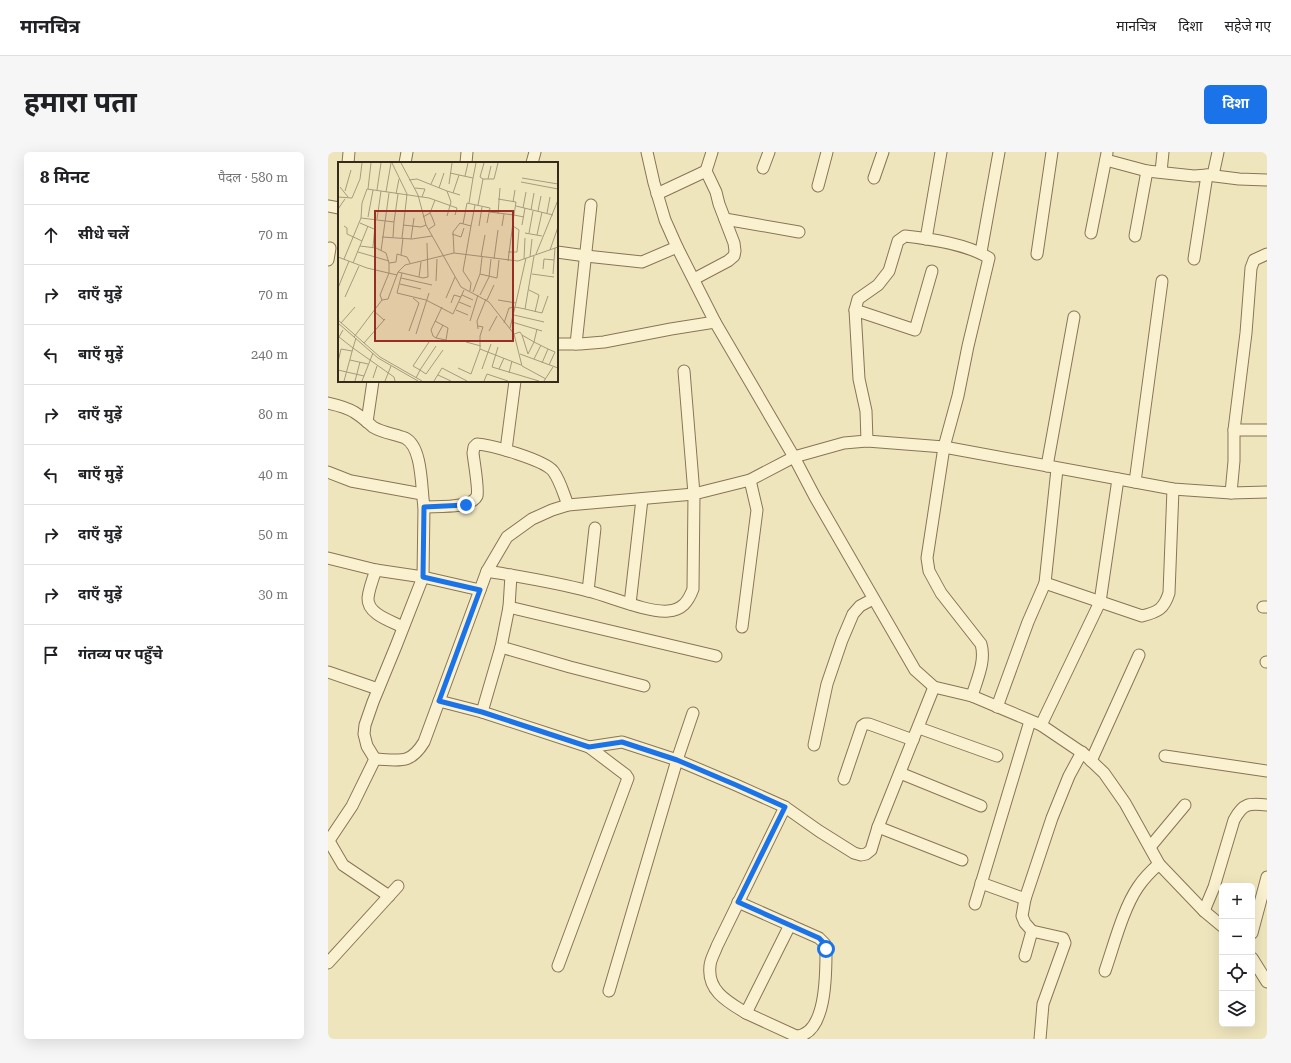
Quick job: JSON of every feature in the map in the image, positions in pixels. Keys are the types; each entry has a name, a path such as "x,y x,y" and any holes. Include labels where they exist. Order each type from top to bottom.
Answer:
{"street":[{"path":"348,162 349,152"},
{"path":"405,162 407,152"},
{"path":"466,162 467,152"},
{"path":"532,162 534,152"},
{"path":"647,152 665,220 677,247 716,322 794,457 873,599 915,670 934,687 972,696 1042,725 1082,752 1104,773 1125,803 1159,864 1204,911 1219,924"},
{"path":"694,279 728,261 734,256 734,243 716,192 706,171 712,152"},
{"path":"763,168 769,152"},
{"path":"818,186 827,152"},
{"path":"874,178 883,152"},
{"path":"926,239 941,152"},
{"path":"981,252 999,152"},
{"path":"1037,254 1052,152"},
{"path":"1161,172 1164,152"},
{"path":"1194,259 1210,175 1218,152"},
{"path":"1090,233 1107,156 1147,170 1194,176 1210,175 1239,179 1267,180"},
{"path":"1135,236 1147,170"},
{"path":"657,194 706,171"},
{"path":"576,344 591,205"},
{"path":"328,206 338,208"},
{"path":"725,219 799,232"},
{"path":"867,440 866,411 859,379 855,310 858,299 878,285 889,271 898,241 905,236 952,244 981,252 989,258 968,346 958,396 944,447 927,558 929,571 941,593 981,644 984,652 972,696"},
{"path":"558,252 642,262 677,247"},
{"path":"328,260 330,248"},
{"path":"1231,493 1234,461 1234,430 1246,333 1252,268 1254,260 1267,254"},
{"path":"855,310 915,330 932,271"},
{"path":"1135,482 1162,281"},
{"path":"997,706 1028,622 1045,583 1052,468 1074,317"},
{"path":"558,344 604,342 716,322"},
{"path":"487,571 588,591 653,610 668,612 680,608 689,600 693,589 694,494 684,371"},
{"path":"367,422 373,382"},
{"path":"506,450 515,382"},
{"path":"328,403 339,405 354,412 374,428 406,438 412,444 416,452 419,466 424,507 423,577 365,725 364,734 367,746 375,759"},
{"path":"1234,430 1267,430"},
{"path":"375,759 402,760 413,757 419,752 487,571 507,537 532,519 568,505 694,494 750,480 794,457 844,443 867,440 944,447 1173,489 1231,493 1267,492"},
{"path":"424,507 466,505 473,502 477,496 474,447 477,444 506,450 544,465 553,471 568,505"},
{"path":"328,472 351,481 422,494"},
{"path":"1042,725 1100,602 1118,479"},
{"path":"742,627 757,510 750,480"},
{"path":"1045,583 1142,616 1150,614 1165,604 1169,593 1173,489"},
{"path":"630,604 642,499"},
{"path":"588,591 595,528"},
{"path":"328,558 376,570 423,577 480,590"},
{"path":"376,570 368,597 369,605 376,613 403,627"},
{"path":"482,712 501,647 509,607 511,575"},
{"path":"814,745 827,684 842,640 853,614 860,606 873,599"},
{"path":"509,607 716,656"},
{"path":"501,647 644,686"},
{"path":"1091,761 1139,655"},
{"path":"328,672 378,689"},
{"path":"589,747 622,742 677,760 785,807 819,832 861,855 866,854 871,850 878,827 934,687"},
{"path":"439,701 482,712 589,747 628,778 558,966"},
{"path":"609,991 677,760 693,713"},
{"path":"975,904 1030,721"},
{"path":"844,779 862,726 865,724 869,724 914,740"},
{"path":"918,728 997,756"},
{"path":"1040,1039 1043,1004 1065,943 1063,938 1032,931 1025,923 1022,916 1025,899 1052,818 1069,776 1082,752"},
{"path":"1165,756 1267,772"},
{"path":"375,759 352,806 328,842 343,865 389,896"},
{"path":"900,773 981,806"},
{"path":"1204,911 1214,887 1234,820 1239,810 1252,803 1267,805"},
{"path":"1150,847 1185,805"},
{"path":"738,902 819,938 825,944 826,960 824,987 818,1019 810,1031 803,1036 796,1036 746,1013 723,999 714,987 710,977 710,965 717,946 738,902 785,807"},
{"path":"878,827 962,860"},
{"path":"1105,971 1122,921 1137,888 1144,878 1159,864"},
{"path":"1255,926 1262,911 1267,877"},
{"path":"981,883 1025,899"},
{"path":"328,963 398,886"},
{"path":"746,1013 790,925"},
{"path":"1025,956 1032,931"},
{"path":"1255,963 1267,982"}],"route":[{"path":"466,505 424,507 423,577 480,590 439,701 482,712 589,747 622,742 677,760 785,807 738,902 819,938 825,944 826,949"}]}
